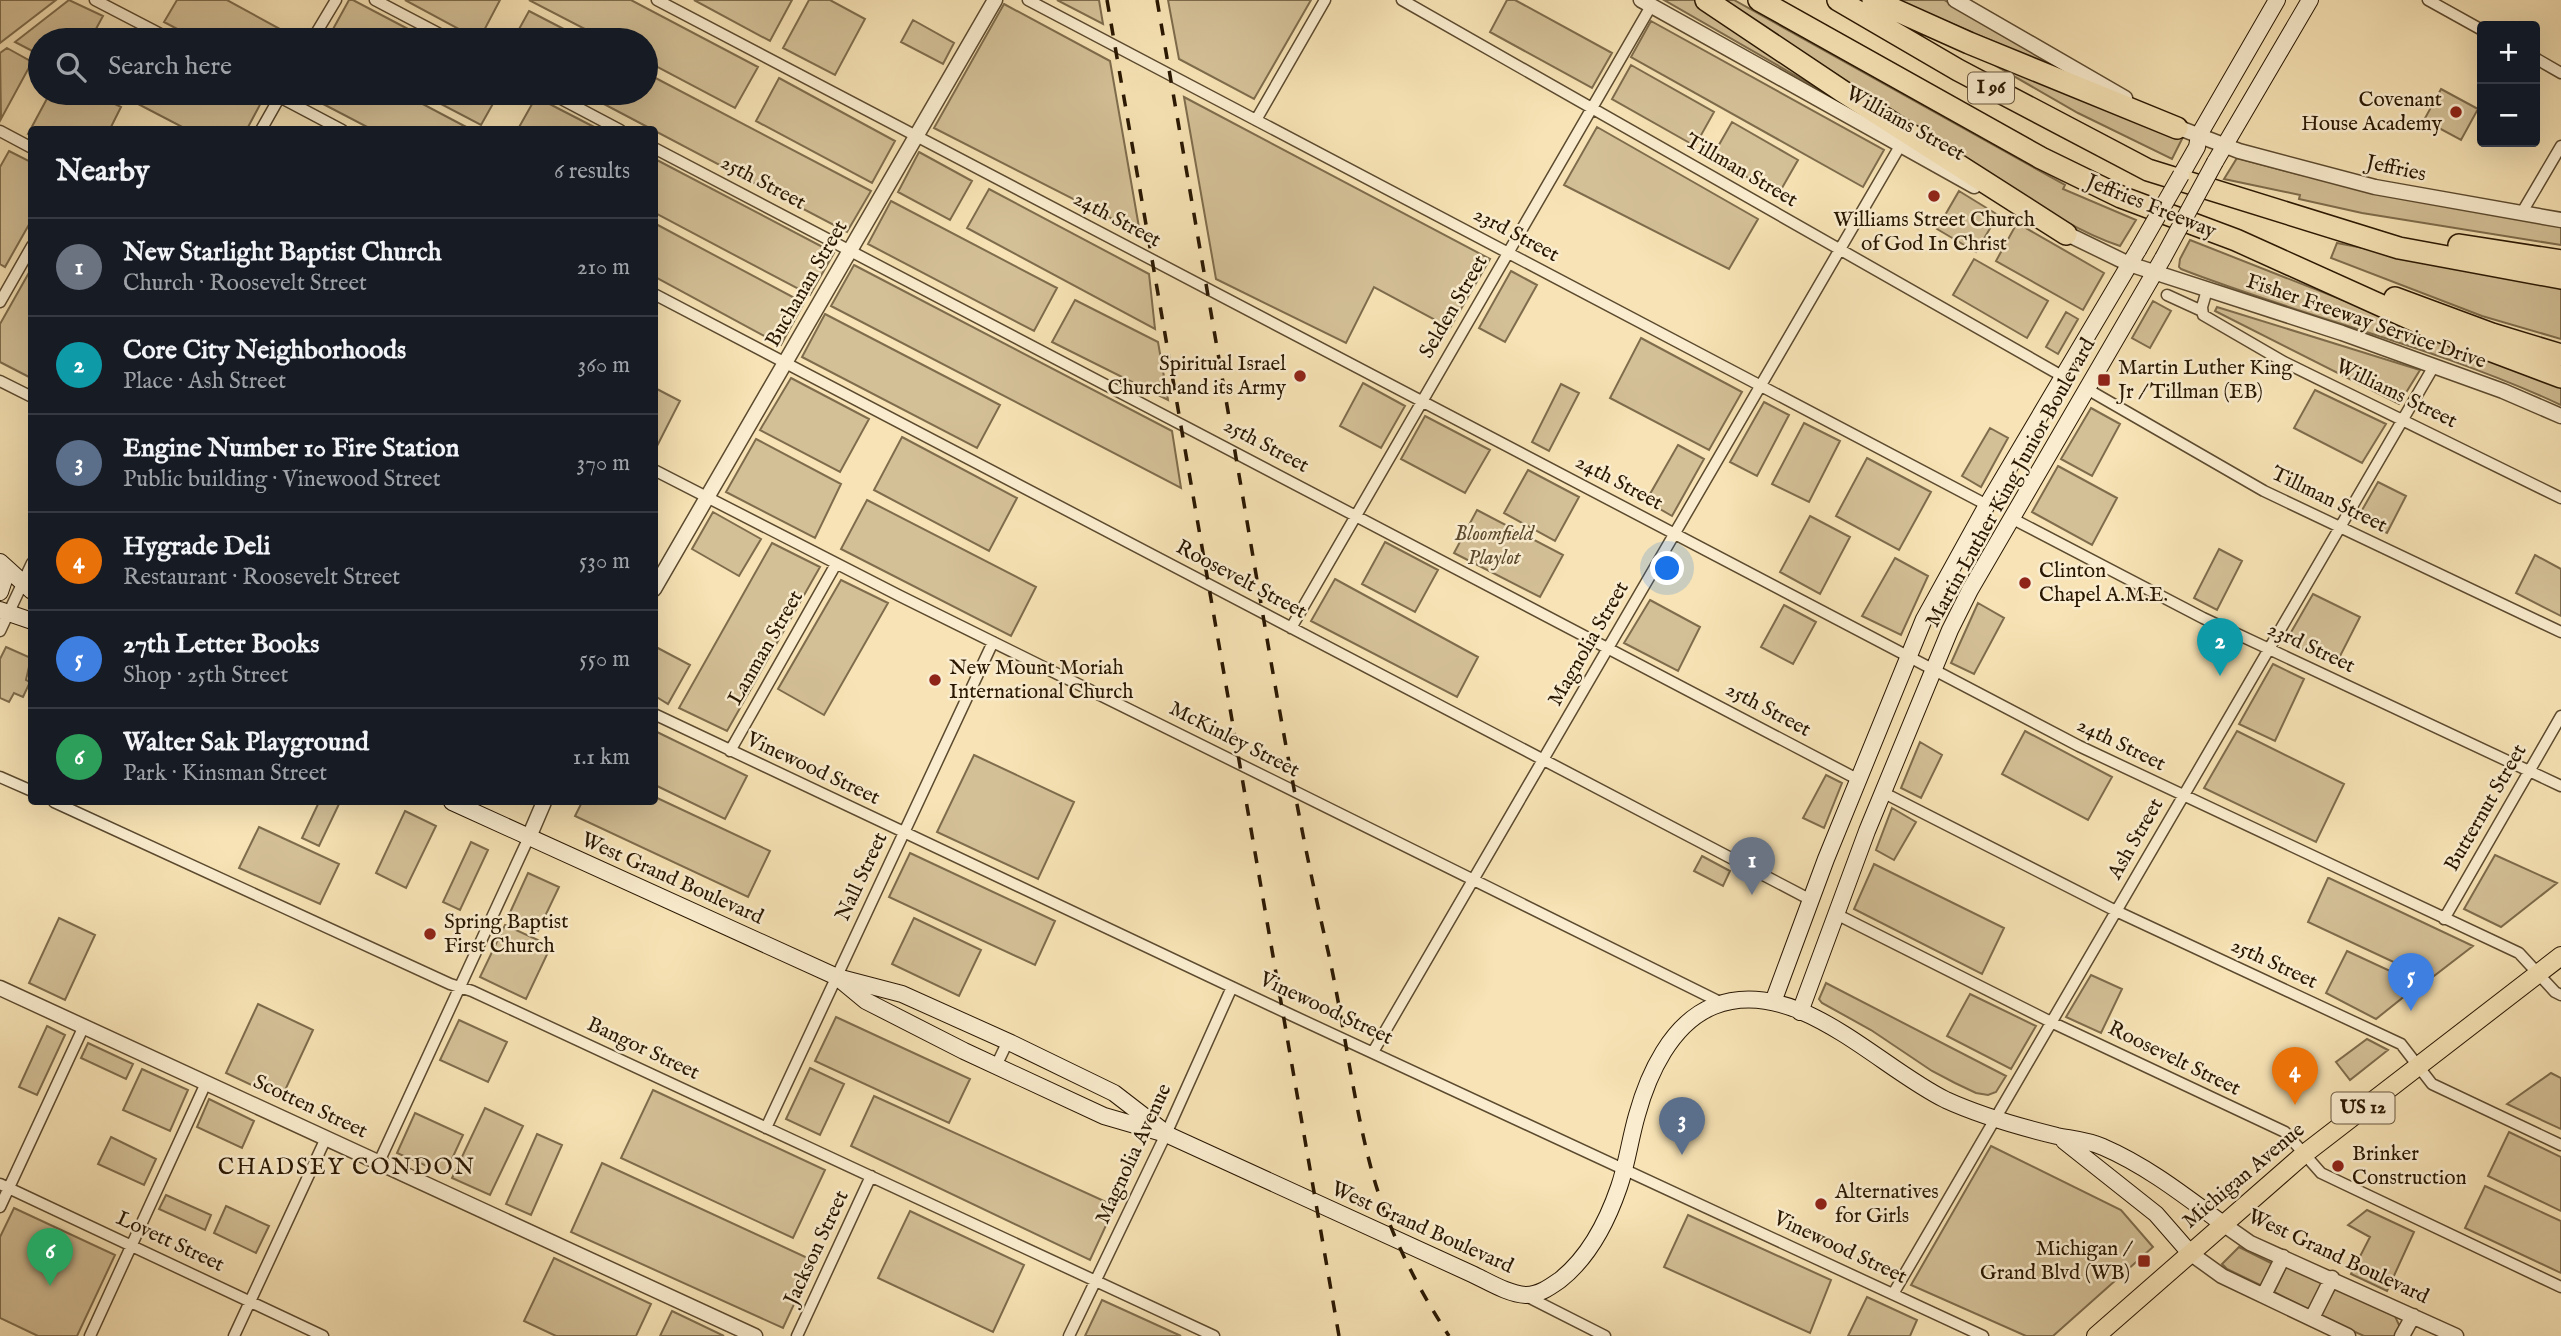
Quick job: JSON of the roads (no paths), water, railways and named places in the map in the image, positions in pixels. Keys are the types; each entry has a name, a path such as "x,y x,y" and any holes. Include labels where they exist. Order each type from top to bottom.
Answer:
{"highway":[{"path":"1706,0 1842,91 2066,234"},
{"name":"Jeffries Freeway","path":"1759,0 2075,176 2121,197 2236,240 2431,328 2561,377"},
{"name":"Jeffries Freeway","path":"1838,0 1958,70 2148,170 2399,248 2561,278"},
{"path":"1873,0 1969,43 2177,128"},
{"path":"2331,226 2561,261"},
{"path":"2236,240 2492,334 2561,355"}],"main road":[{"name":"Martin Luther King Junior Boulevard","path":"1773,1002 1826,859 1924,619 2012,461 2134,257 2277,0"},
{"name":"Martin Luther King Junior Boulevard","path":"1800,1012 1867,831 1950,630 2011,518 2132,312 2309,0"},
{"path":"2218,102 2224,120 2243,115"},
{"path":"2108,299 2125,296 2132,312"},
{"path":"2035,422 2037,433 2042,439 2061,433"},
{"path":"2012,461 2030,460 2036,475"},
{"path":"0,563 27,587"},
{"path":"0,563 5,577 0,592"},
{"path":"4,612 28,620"},
{"path":"1924,619 1933,630 1950,630"},
{"path":"1892,695 1909,693 1919,707"},
{"name":"West Grand Boulevard","path":"459,805 837,977 902,993 1007,1041 1114,1093 1166,1134"},
{"path":"1842,821 1853,835 1867,831"},
{"path":"1826,859 1842,858 1852,870"},
{"name":"Michigan Avenue","path":"2096,1336 2303,1155 2561,956"},
{"name":"West Grand Boulevard","path":"837,977 866,1002 1104,1116 1166,1134 1512,1292 1525,1295 1535,1294 1555,1283 1582,1257 1602,1226 1619,1187 1638,1111 1662,1054 1681,1030 1710,1007 1748,1000 1773,1002 1800,1012 1848,1038 1945,1099 1995,1118 2103,1147 2157,1177 2223,1224"},
{"name":"West Grand Boulevard","path":"2056,1136 2084,1154 2157,1214 2190,1253"},
{"path":"2138,1200 2157,1177"}],"street":[{"path":"95,0 149,28"},
{"path":"319,28 336,0"},
{"path":"375,0 428,28"},
{"name":"24th Street","path":"657,0 2079,747 2519,953 2555,992 2561,995"},
{"name":"Buchanan Street","path":"658,582 995,0"},
{"name":"23rd Street","path":"1028,0 1987,505"},
{"path":"1256,120 1325,0"},
{"name":"Tillman Street","path":"1402,0 2062,376"},
{"name":"Jeffries","path":"1955,0 2198,141 2375,187 2561,220"},
{"path":"2428,0 2477,27"},
{"name":"Selden Street","path":"1291,628 1591,107 1646,3"},
{"name":"Williams Street","path":"1646,3 1900,146 2066,234 2159,265"},
{"path":"2540,61 2561,73"},
{"path":"263,126 273,105"},
{"path":"298,105 335,126"},
{"path":"573,105 612,126"},
{"path":"0,131 28,146"},
{"name":"Magnolia Street","path":"1373,1052 1900,146"},
{"path":"2521,214 2561,146"},
{"name":"25th Street","path":"658,150 1859,780"},
{"path":"0,302 28,253"},
{"name":"Fisher Freeway Service Drive","path":"2159,265 2207,290 2342,333 2561,416"},
{"path":"2202,311 2207,290"},
{"name":"Roosevelt Street","path":"658,295 1811,900"},
{"name":"Williams Street","path":"2167,295 2202,311 2207,318 2263,352 2561,498"},
{"name":"Ash Street","path":"1892,1294 2434,366"},
{"path":"0,381 28,395"},
{"name":"Tillman Street","path":"2087,388 2228,471 2561,632"},
{"name":"McKinley Street","path":"658,473 1722,1003"},
{"name":"23rd Street","path":"2011,518 2128,581 2561,786"},
{"name":"Lanman Street","path":"730,751 836,564"},
{"path":"0,631 4,612 27,587"},
{"name":"Nall Street","path":"766,1128 993,642"},
{"name":"Vinewood Street","path":"658,716 1232,987 1983,1336"},
{"name":"Butternut Street","path":"2444,919 2561,716"},
{"path":"0,777 28,789"},
{"name":"25th Street","path":"1884,793 2116,911 2402,1044 2431,1084 2561,1144"},
{"name":"Bangor Street","path":"61,805 461,987 1214,1336"},
{"path":"379,1162 543,805"},
{"name":"Roosevelt Street","path":"1836,914 1847,917 2051,1022 2285,1132 2321,1173 2561,1287"},
{"name":"Magnolia Avenue","path":"1069,1336 1166,1134 1232,987"},
{"name":"Scotten Street","path":"0,988 755,1336"},
{"path":"0,1207 4,1186 84,1026"},
{"path":"996,1066 1007,1041"},
{"path":"90,1336 206,1083"},
{"path":"234,1336 326,1138"},
{"name":"Jackson Street","path":"797,1336 871,1176"},
{"name":"Lovett Street","path":"4,1186 323,1336"},
{"name":"West Grand Boulevard","path":"2223,1224 2250,1243 2456,1336"},
{"name":"West Grand Boulevard","path":"2190,1253 2222,1276 2348,1336"},
{"path":"2264,1295 2283,1257"},
{"path":"2312,1318 2332,1278"},
{"path":"1525,1295 1605,1336"},
{"path":"2402,1336 2413,1316"}],"railway":[{"path":"1107,0 1339,1336"},
{"path":"1157,0 1280,711 1364,1141 1394,1234 1414,1276 1449,1336"}],"place":[{"name":"Covenant House Academy","path":"2456,112"},
{"name":"Williams Street Church of God In Christ","path":"1934,196"},
{"name":"Spiritual Israel Church and its Army","path":"1300,376"},
{"name":"Martin Luther King Jr / Tillman (EB)","path":"2104,380"},
{"name":"Clinton Chapel A.M.E.","path":"2025,583"},
{"name":"Core City Neighborhoods","path":"2220,676"},
{"name":"New Mount Moriah International Church","path":"935,680"},
{"name":"New Starlight Baptist Church","path":"1752,895"},
{"name":"Spring Baptist First Church","path":"430,934"},
{"name":"27th Letter Books","path":"2411,1011"},
{"name":"Hygrade Deli","path":"2295,1105"},
{"name":"Engine Number 10 Fire Station","path":"1682,1155"},
{"name":"Brinker Construction","path":"2338,1166"},
{"name":"Alternatives for Girls","path":"1821,1204"},
{"name":"Michigan / Grand Blvd (WB)","path":"2144,1261"},
{"name":"Walter Sak Playground","path":"50,1286"}],"district":[{"name":"CHADSEY CONDON","path":"347,1167"}],"park label":[{"name":"Bloomfield Playlot","path":"1494,546"}]}
